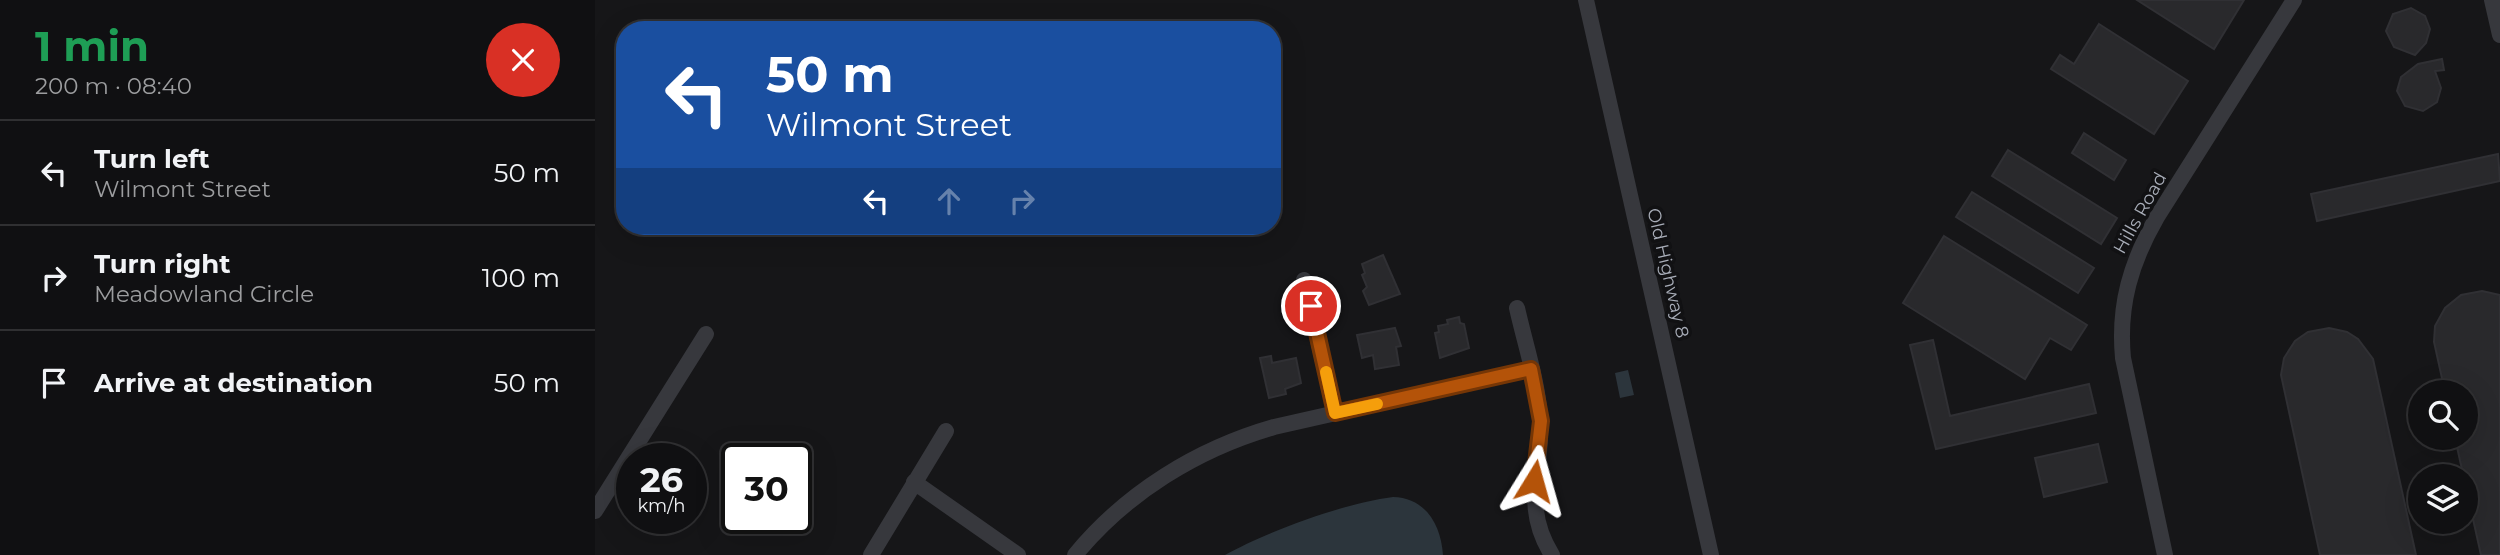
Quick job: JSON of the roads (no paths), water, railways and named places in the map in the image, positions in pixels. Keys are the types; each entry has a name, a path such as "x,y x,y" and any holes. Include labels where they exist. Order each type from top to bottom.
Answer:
{"street":[{"name":"Old Highway 8","path":"1586,0 1711,555"},
{"name":"Hills Road","path":"2165,555 2123,358 2121,326 2129,276 2138,252 2157,217 2294,0"},
{"path":"2492,0 2500,35"},
{"path":"1304,280 1335,413"},
{"path":"1517,308 1541,421 1533,500 1539,528 1552,555"},
{"path":"595,511 706,334"},
{"path":"1075,555 1133,498 1191,461 1257,432 1531,369"},
{"path":"871,555 946,431"},
{"path":"914,482 1019,555"}]}
